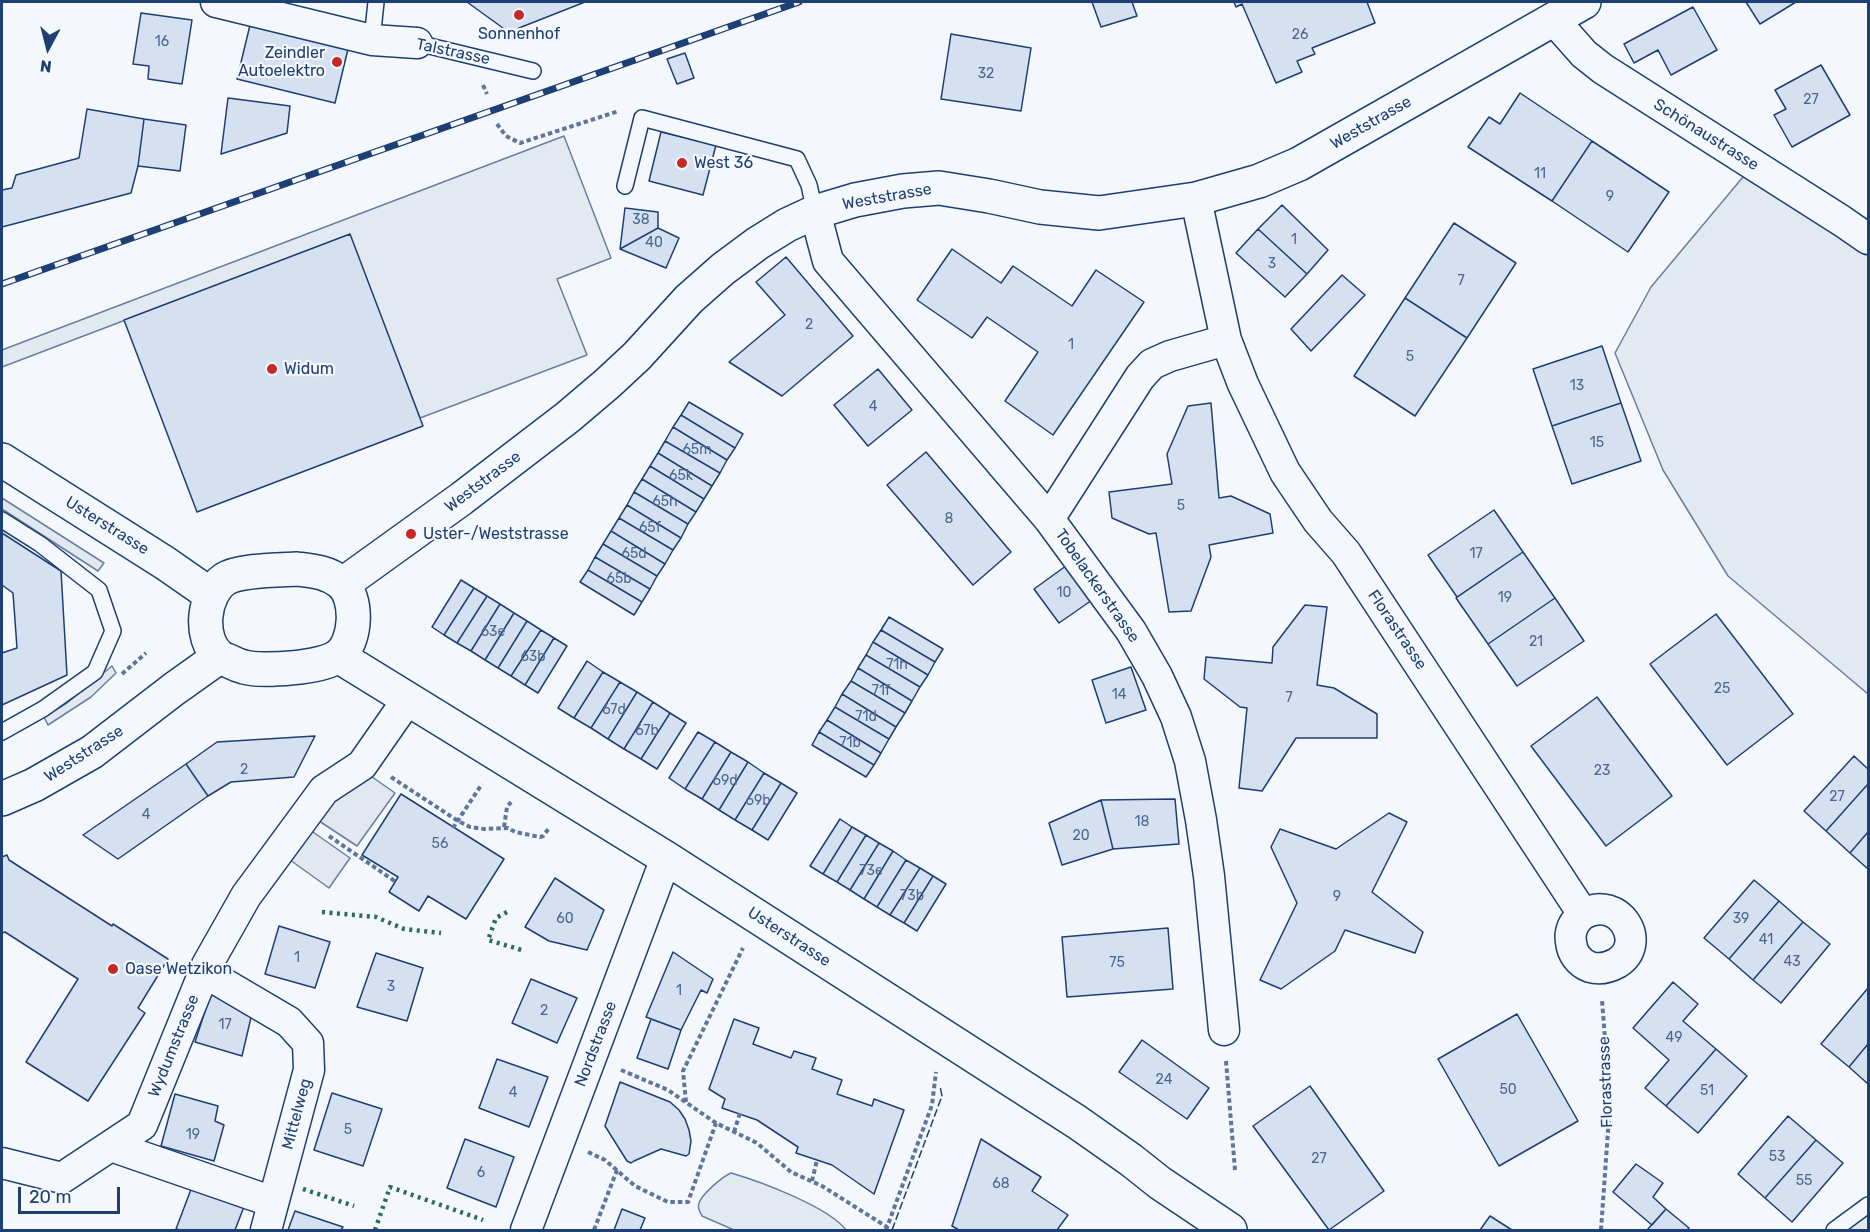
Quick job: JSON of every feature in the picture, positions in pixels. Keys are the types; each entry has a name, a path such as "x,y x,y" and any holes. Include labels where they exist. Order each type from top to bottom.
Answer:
{"main road":[{"name":"Weststrasse","path":"343,584 466,495 568,417 608,384 689,299 723,269 787,225 816,212 855,200 903,191 939,188 1040,207 1099,213 1196,199 1259,181 1299,164 1584,2"},
{"name":"Usterstrasse","path":"2,460 165,563 211,595"},
{"path":"297,569 325,573 343,584 352,603 354,623 349,641 338,656 316,665 277,669 245,668 219,657 208,641 205,623 211,595 226,579 245,573 297,569"},
{"name":"Usterstrasse","path":"338,656 666,858 1077,1122 1160,1183 1230,1230"},
{"name":"Weststrasse","path":"2,799 34,785 92,752 219,657"}],"street":[{"name":"Talstrasse","path":"216,2 372,40 417,43"},
{"name":"Schönaustrasse","path":"1553,19 1584,54 1603,69 1869,239"},
{"name":"Florastrasse","path":"1196,199 1226,340 1253,408 1291,480 1317,521 1346,553 1583,914"},
{"name":"Tobelackerstrasse","path":"816,212 828,261 1049,519 1131,631 1157,676 1176,717 1190,761 1209,876 1224,1030"},
{"path":"1049,519 1140,376 1152,364 1170,356 1226,340"},
{"name":"Wydumstrasse","path":"2,1163 62,1178 142,1125 204,972 246,896 324,790 362,765 408,699"},
{"name":"Nordstrasse","path":"526,1230 666,858"},
{"path":"1600,909 1612,911 1622,918 1629,928 1630,939 1628,951 1622,960 1600,969 1588,966 1579,960 1572,950 1570,939 1573,926 1583,914 1600,909"},
{"name":"Mittelweg","path":"204,972 289,1022 308,1043 309,1070 266,1230"},
{"path":"111,1146 273,1202"}],"lane":[{"path":"372,40 376,2"},
{"name":"Talstrasse","path":"417,43 533,71"},
{"path":"625,186 642,118 796,159 809,185 816,212"},
{"path":"2,520 40,544 99,590 113,632 95,672 43,709 2,732"},
{"path":"1834,1230 1869,1205"}],"path":[{"path":"484,86 487,94"},
{"path":"497,124 506,136 520,142 626,108"},
{"path":"367,758 407,788 470,827 504,827 540,837 551,826"},
{"path":"453,828 483,783"},
{"path":"504,827 507,807 511,801"},
{"path":"303,818 396,882"},
{"path":"686,1102 682,1071 744,947"},
{"name":"Florastrasse","path":"1600,969 1610,1104 1601,1230"},
{"path":"1224,1030 1235,1170"},
{"path":"590,1058 668,1090 716,1123 757,1143 791,1172 812,1181 887,1229 932,1105 936,1068"},
{"path":"734,1131 740,1113"},
{"path":"560,1140 605,1160 635,1186 668,1202 688,1202 716,1123"},
{"path":"812,1181 816,1160"},
{"path":"594,1230 617,1170"}],"shaded area":[{"path":"564,136 611,258 557,279 587,355 420,418 349,235 2,367 2,350"},
{"path":"1753,165 1868,239 1868,694 1728,576 1663,470 1615,353 1651,287"},
{"path":"2,498 104,563 98,571 2,509"},
{"path":"112,666 116,673 91,697 48,725 44,717 67,703"},
{"path":"358,767 395,793 357,846 307,813"},
{"path":"300,823 350,858 329,888 279,852"},
{"path":"731,1173 775,1188 810,1204 837,1221 846,1230 734,1230 702,1216 698,1207 701,1199 713,1186"},
{"path":"1868,1205 1868,1230 1834,1230"}],"building":[{"name":"Sonnenhof","path":"467,2 585,2 519,28 514,36"},
{"path":"1092,2 1132,2 1137,16 1101,27"},
{"path":"1234,2 1367,2 1375,23 1312,48 1315,54 1297,61 1302,72 1276,83 1242,4 1236,7"},
{"path":"1746,2 1796,2 1760,24"},
{"path":"1693,7 1717,50 1671,75 1658,50 1634,63 1624,44"},
{"path":"141,13 192,20 182,84 148,79 149,66 133,64"},
{"path":"250,25 348,49 335,103 237,79"},
{"path":"951,34 1031,48 1021,111 941,99"},
{"path":"685,53 694,78 677,84 667,59"},
{"path":"1821,65 1850,115 1792,147 1774,115 1786,109 1775,90"},
{"path":"1520,93 1592,141 1552,201 1468,147 1489,117 1500,124"},
{"path":"228,98 290,106 287,133 221,154"},
{"path":"87,109 144,119 138,166 131,193 2,227 2,190 12,188 16,175 79,158"},
{"path":"144,119 186,125 180,171 138,166"},
{"name":"West 36","path":"661,132 716,145 703,195 649,181"},
{"path":"1592,141 1669,192 1628,252 1552,201"},
{"path":"1282,205 1328,250 1307,274 1258,229"},
{"path":"625,208 658,212 658,228 620,249"},
{"path":"1454,223 1516,263 1467,338 1405,298"},
{"path":"658,228 679,238 666,268 620,249"},
{"path":"1258,229 1307,274 1285,297 1236,253"},
{"name":"Widum","path":"350,234 423,426 197,512 124,320"},
{"path":"952,249 1001,283 1013,266 1072,306 1096,270 1144,302 1053,435 1005,401 1038,352 987,317 972,338 917,300"},
{"path":"786,257 853,336 782,396 729,362 785,315 756,282"},
{"path":"1342,275 1365,295 1311,351 1291,329"},
{"path":"1405,298 1467,338 1415,416 1354,376"},
{"path":"1602,346 1621,403 1552,426 1533,369"},
{"path":"878,369 912,410 868,446 834,405"},
{"path":"689,402 743,434 735,448 681,415"},
{"path":"1211,403 1219,498 1231,496 1270,514 1273,533 1209,545 1211,557 1191,611 1169,612 1156,533 1149,534 1112,518 1109,492 1172,484 1167,454 1188,406"},
{"path":"1621,403 1641,461 1572,484 1552,426"},
{"path":"681,415 735,448 727,460 673,427"},
{"path":"673,427 727,460 720,473 665,441"},
{"path":"665,441 720,473 712,486 658,453"},
{"path":"926,452 1011,552 973,585 887,485"},
{"path":"658,453 712,486 704,499 650,466"},
{"path":"650,466 704,499 696,512 642,479"},
{"path":"642,479 696,512 688,524 634,492"},
{"path":"634,492 688,524 681,538 627,505"},
{"path":"627,505 681,538 673,550 619,518"},
{"path":"1494,510 1523,552 1457,597 1428,555"},
{"path":"619,518 673,550 665,564 611,531"},
{"path":"611,531 665,564 657,576 603,544"},
{"path":"2,533 61,571 67,675 2,705 2,653 17,648 13,593 2,585"},
{"path":"603,544 657,576 650,589 595,557"},
{"path":"1523,552 1555,598 1488,644 1456,598"},
{"path":"595,557 650,589 642,602 588,570"},
{"path":"1070,563 1095,598 1059,623 1034,589"},
{"path":"588,570 642,602 634,615 580,582"},
{"path":"461,580 474,588 444,635 432,627"},
{"path":"474,588 487,596 457,643 444,635"},
{"path":"487,596 500,604 471,651 457,643"},
{"path":"1555,598 1584,641 1517,686 1488,644"},
{"path":"500,604 514,613 485,660 471,651"},
{"path":"1305,605 1327,607 1317,685 1334,688 1377,714 1377,738 1296,738 1262,791 1239,788 1247,708 1240,707 1204,679 1206,657 1272,663 1273,647"},
{"path":"514,613 527,621 498,668 485,660"},
{"path":"1716,614 1793,714 1727,765 1650,664"},
{"path":"889,617 943,649 935,662 881,630"},
{"path":"527,621 541,630 511,676 498,668"},
{"path":"541,630 554,638 525,685 511,676"},
{"path":"881,630 935,662 928,675 873,642"},
{"path":"554,638 567,646 538,693 525,685"},
{"path":"873,642 928,675 920,687 866,655"},
{"path":"866,655 920,687 912,701 858,668"},
{"path":"587,661 603,672 574,718 558,708"},
{"path":"1131,667 1146,710 1106,723 1092,680"},
{"path":"858,668 912,701 905,713 851,681"},
{"path":"603,672 620,682 591,728 574,718"},
{"path":"851,681 905,713 896,727 842,694"},
{"path":"620,682 637,692 608,739 591,728"},
{"path":"637,692 653,702 624,749 608,739"},
{"path":"842,694 896,727 889,739 835,707"},
{"path":"1597,697 1672,796 1606,846 1531,746"},
{"path":"653,702 670,713 641,759 624,749"},
{"path":"835,707 889,739 881,753 827,720"},
{"path":"670,713 686,723 657,769 641,759"},
{"path":"827,720 881,753 874,765 819,732"},
{"path":"698,732 715,742 685,789 669,778"},
{"path":"819,732 874,765 866,777 812,745"},
{"path":"315,736 294,777 231,782 208,796 186,764 217,742"},
{"path":"715,742 731,752 702,799 685,789"},
{"path":"731,752 748,762 719,810 702,799"},
{"path":"1854,756 1868,769 1868,784 1826,831 1804,811"},
{"path":"748,762 764,773 735,820 719,810"},
{"path":"186,764 208,796 118,859 83,835"},
{"path":"764,773 781,783 752,830 735,820"},
{"path":"781,783 797,793 768,840 752,830"},
{"path":"1868,784 1868,832 1850,853 1826,831"},
{"path":"401,794 504,859 466,919 428,896 419,911 389,892 398,877 362,855"},
{"path":"1175,799 1179,844 1113,849 1101,800"},
{"path":"1101,800 1113,849 1062,865 1049,823"},
{"path":"1389,813 1407,822 1372,892 1423,932 1415,953 1345,930 1335,951 1281,989 1260,980 1297,903 1271,847 1280,829 1336,849"},
{"path":"840,819 852,827 823,874 810,866"},
{"path":"852,827 866,835 837,882 823,874"},
{"path":"1868,832 1868,869 1850,853"},
{"path":"866,835 879,843 850,890 837,882"},
{"path":"879,843 893,851 864,899 850,890"},
{"path":"893,851 906,860 877,907 864,899"},
{"name":"Oase Wetzikon","path":"7,855 9,860 168,959 138,1008 145,1013 88,1101 26,1062 78,979 5,932 2,933 2,857"},
{"path":"906,860 920,868 890,915 877,907"},
{"path":"920,868 933,876 904,923 890,915"},
{"path":"933,876 946,884 917,931 904,923"},
{"path":"555,878 604,910 587,950 549,941 525,927"},
{"path":"1754,880 1779,901 1729,959 1704,938"},
{"path":"1779,901 1803,922 1753,980 1729,959"},
{"path":"1803,922 1830,944 1781,1003 1753,980"},
{"path":"279,926 330,942 315,988 265,974"},
{"path":"1168,928 1173,989 1067,997 1062,937"},
{"path":"673,952 713,979 707,993 701,990 681,1030 646,1017"},
{"path":"376,953 423,968 407,1021 357,1007"},
{"path":"531,979 577,998 557,1043 512,1023"},
{"path":"1673,982 1698,1004 1683,1021 1716,1049 1666,1106 1645,1088 1669,1060 1633,1028"},
{"path":"1868,988 1868,1044 1849,1067 1821,1044"},
{"path":"211,993 253,1009 242,1056 195,1042"},
{"path":"1517,1014 1578,1121 1499,1166 1438,1059"},
{"path":"651,1019 681,1030 668,1069 637,1058"},
{"path":"734,1019 759,1028 753,1044 791,1058 794,1051 816,1058 812,1069 842,1080 837,1094 872,1106 874,1099 904,1110 874,1194 832,1165 796,1153 798,1147 757,1120 722,1108 725,1099 709,1089"},
{"path":"1142,1040 1209,1088 1187,1119 1119,1072"},
{"path":"1868,1044 1868,1084 1849,1067"},
{"path":"1716,1049 1747,1076 1698,1133 1666,1106"},
{"path":"497,1059 548,1077 529,1127 479,1108"},
{"path":"620,1082 670,1102 679,1110 689,1130 691,1141 689,1154 686,1156 661,1149 631,1163 627,1161 605,1126"},
{"path":"1310,1086 1384,1191 1329,1230 1253,1126"},
{"path":"332,1093 382,1109 363,1166 314,1150"},
{"path":"175,1094 218,1106 215,1121 224,1125 214,1161 161,1146"},
{"path":"1788,1116 1816,1140 1765,1198 1738,1174"},
{"path":"465,1139 514,1157 496,1207 447,1188"},
{"path":"981,1139 1041,1177 1032,1191 1068,1215 1057,1230 959,1230 952,1226"},
{"path":"1816,1140 1843,1163 1792,1222 1765,1198"},
{"path":"1636,1164 1663,1183 1653,1197 1666,1209 1652,1225 1613,1192"},
{"path":"193,1184 245,1204 235,1230 176,1229"},
{"path":"622,1209 645,1218 640,1230 614,1230"},
{"path":"1666,1209 1689,1228 1687,1230 1647,1230"},
{"path":"295,1211 343,1227 341,1230 288,1230"},
{"path":"1490,1216 1512,1230 1480,1230"}],"railway":[{"path":"2,284 799,2"}],"hedge":[{"path":"322,912 376,917 404,929 441,933"},
{"path":"507,912 496,918 488,940 525,951"},
{"path":"375,1230 390,1187 483,1220"},
{"path":"303,1189 354,1206"}],"fence":[{"path":"892,1230 942,1096 940,1086"}],"place":[{"name":"Sonnenhof","path":"519,15"},
{"name":"Zeindler Autoelektro","path":"337,62"},
{"name":"West 36","path":"682,163"},
{"name":"Widum","path":"272,369"},
{"name":"Uster-/Weststrasse","path":"411,534"},
{"name":"Oase Wetzikon","path":"113,969"}]}
